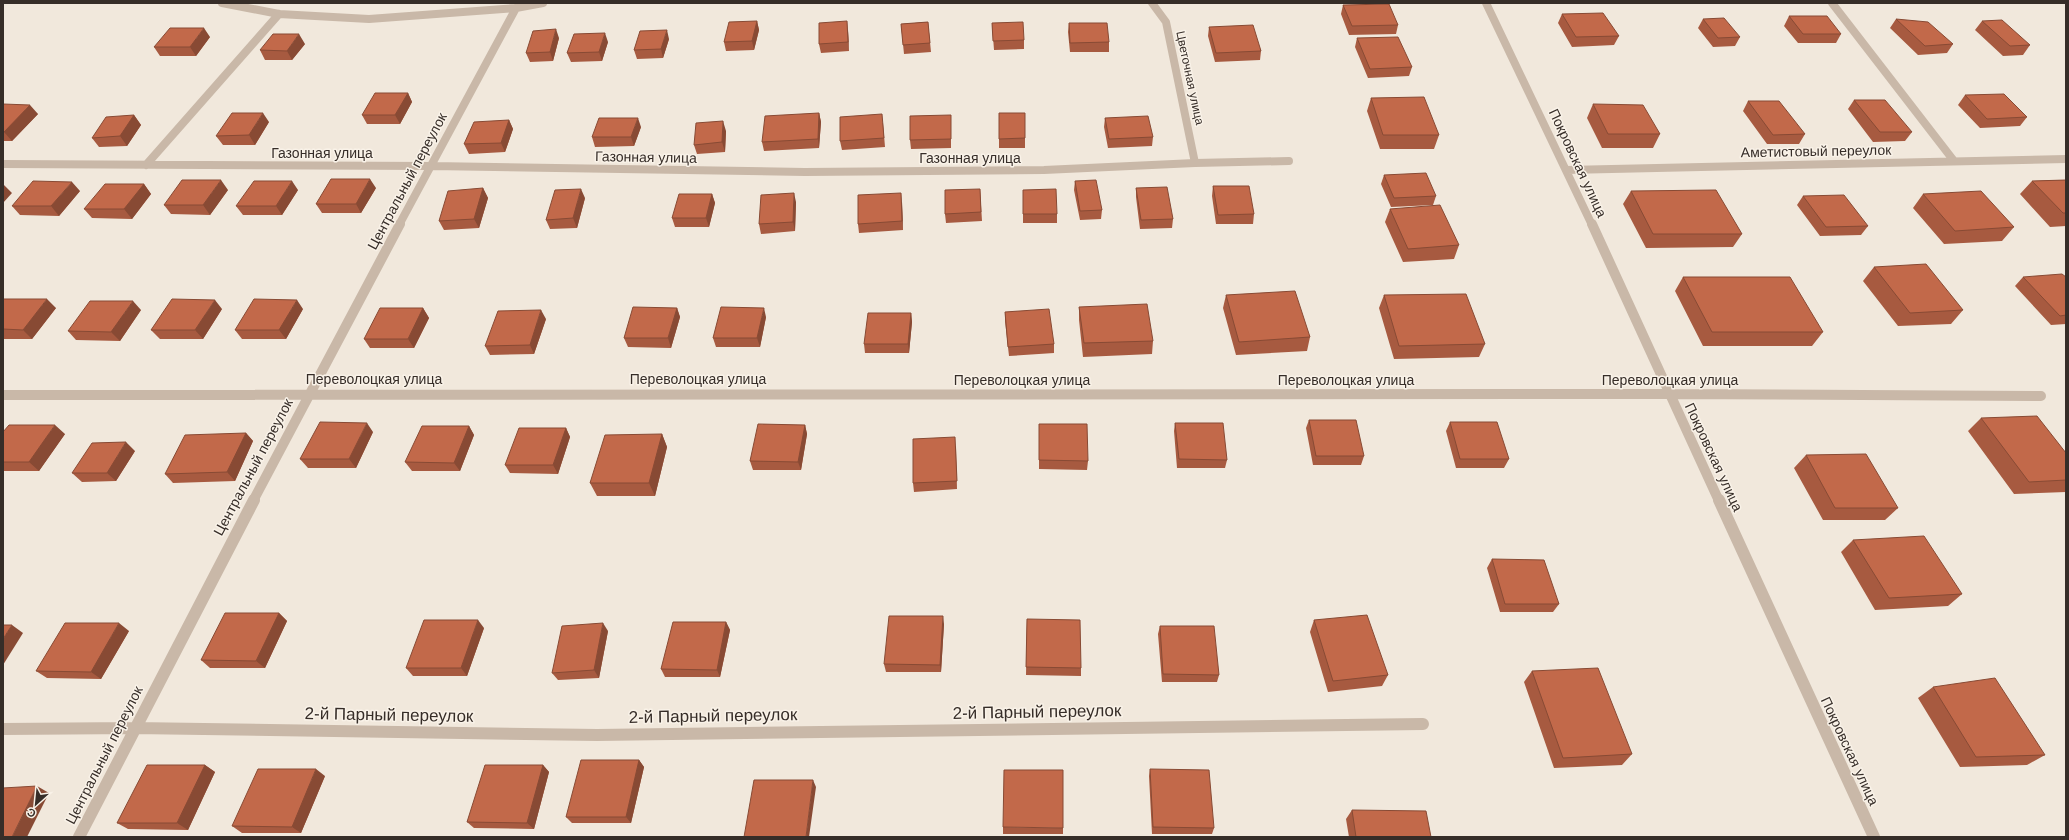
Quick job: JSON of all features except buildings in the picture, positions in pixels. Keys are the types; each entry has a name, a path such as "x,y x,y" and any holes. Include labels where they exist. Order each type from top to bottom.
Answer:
{"street":[{"path":"222,3 279,14 325,18 369,19 516,8 543,3"},
{"name":"Цветочная улица","path":"1152,3 1166,22 1195,163"},
{"name":"Покровская улица","path":"1486,3 1567,170 1874,837"},
{"path":"1832,3 1954,161"},
{"name":"Центральный переулок","path":"79,837 134,728 309,393 516,8"},
{"path":"146,165 279,14"},
{"name":"Аметистовый переулок","path":"1567,170 2066,159"},
{"name":"Газонная улица","path":"3,164 432,166 805,172 1044,170 1195,163 1289,161"},
{"name":"Переволоцкая улица","path":"3,395 309,393 1670,394 2041,396"},
{"name":"2-й Парный переулок","path":"3,729 134,728 597,735 1423,724"}]}
